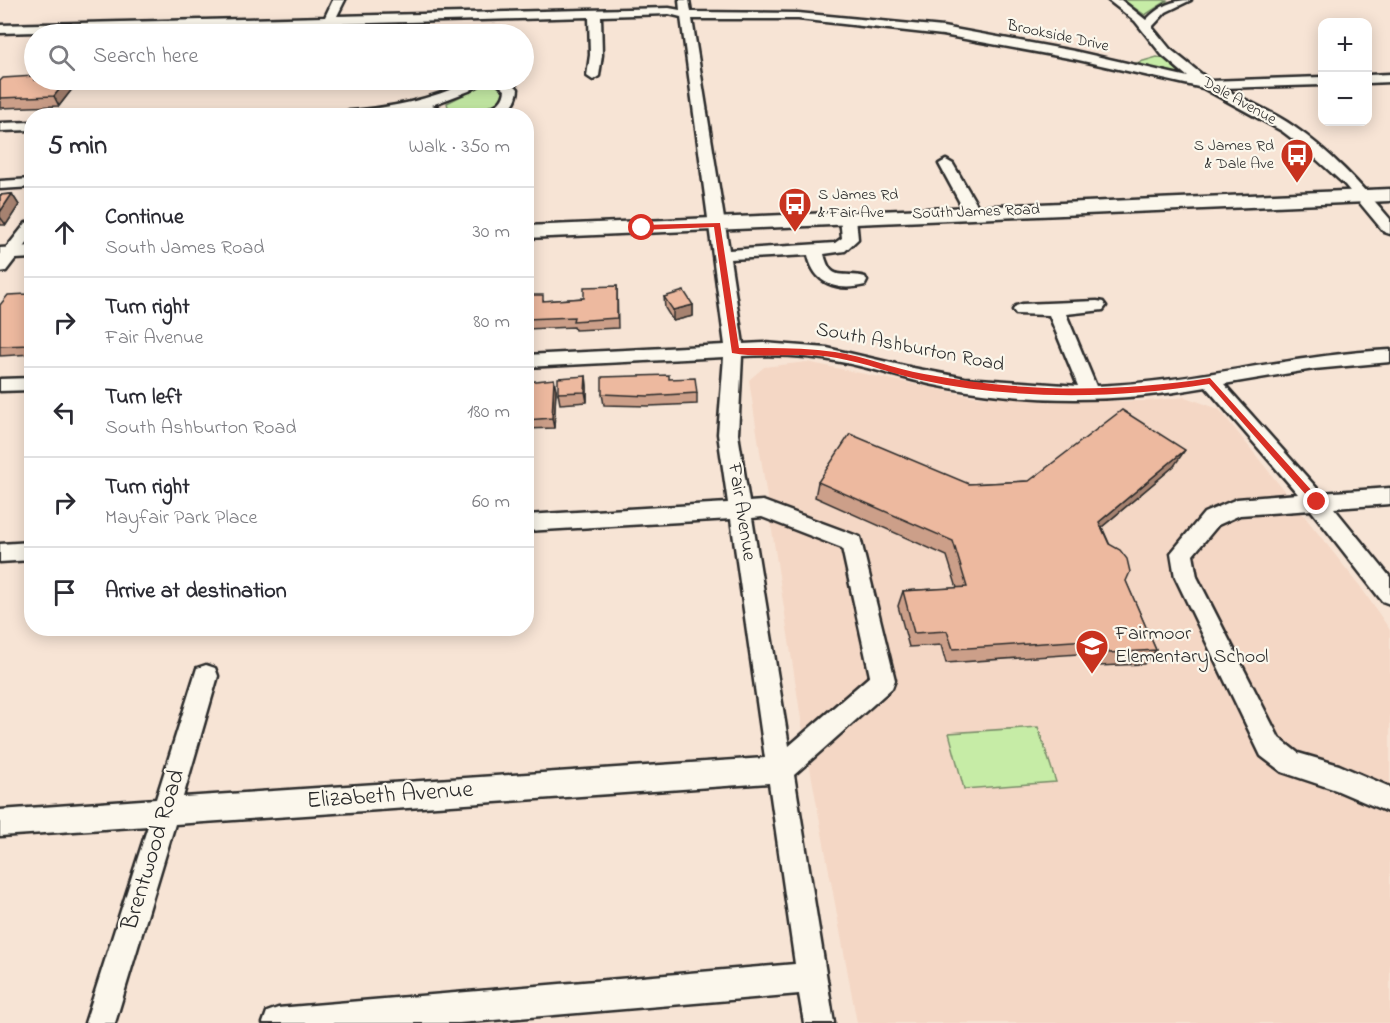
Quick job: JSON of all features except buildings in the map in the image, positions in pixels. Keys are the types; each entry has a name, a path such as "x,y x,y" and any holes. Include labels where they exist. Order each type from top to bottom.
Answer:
{"main road":[{"name":"South James Road","path":"534,232 1390,195"},
{"path":"3,258 24,254"}],"street":[{"path":"327,24 339,0"},
{"name":"Dale Avenue","path":"1114,0 1146,27 1151,52 1180,66 1207,85 1287,128 1329,162 1390,229"},
{"path":"1146,27 1162,10 1185,0"},
{"name":"Brookside Drive","path":"327,24 595,17 670,19 685,7 769,9 943,31 1103,61 1207,85"},
{"name":"Fair Avenue","path":"685,7 735,351 728,409 728,434 742,511 819,1023"},
{"path":"593,76 596,55 595,17"},
{"name":"Brookside Drive","path":"0,29 24,32"},
{"name":"Brookside Drive","path":"0,37 24,34"},
{"path":"1103,61 1151,52"},
{"path":"1372,79 1390,78"},
{"path":"1207,85 1318,81"},
{"path":"402,108 419,105 462,90"},
{"path":"499,108 510,99 512,90"},
{"path":"419,105 427,108"},
{"path":"0,127 24,126"},
{"path":"946,164 973,213"},
{"path":"0,184 24,183"},
{"path":"721,255 839,248 850,239 848,218"},
{"path":"3,258 24,235"},
{"path":"814,251 820,273 827,278 859,281"},
{"path":"1022,310 1097,306"},
{"path":"1055,309 1090,393"},
{"name":"South Ashburton Road","path":"534,361 764,349 837,355 923,377 988,388 1090,393 1171,387 1322,362 1390,356"},
{"path":"1210,381 1317,502 1390,594"},
{"path":"0,386 24,384"},
{"path":"1390,496 1237,507 1211,519 1182,553 1186,577 1270,747 1291,764 1339,778 1390,800"},
{"path":"534,523 763,509 852,543 883,680 780,770"},
{"path":"0,552 24,551"},
{"name":"Brentwood Road","path":"100,1023 206,676"},
{"name":"Elizabeth Avenue","path":"0,823 780,770"},
{"path":"278,1023 812,978"}],"shaded area":[{"name":"Fairmoor Elementary School","path":"807,362 971,396 1069,401 1146,401 1185,397 1219,409 1360,586 1390,630 1390,1023 857,1023 801,719 749,380 764,367"}],"green space":[{"path":"1123,0 1164,0 1167,1 1145,15"},
{"path":"1157,57 1165,59 1182,75 1133,64"},
{"path":"473,90 504,90 504,97 488,108 450,108 447,103"},
{"path":"1038,727 1056,782 964,789 949,733"}],"place":[{"name":"S James Rd & Dale Ave","path":"1297,184"},
{"name":"S James Rd & Fair Ave","path":"795,233"},
{"name":"Fairmoor Elementary School","path":"1092,675"}],"route":[{"path":"642,228 717,225 735,351 764,349 837,355 923,377 1011,390 1090,393 1171,387 1210,381 1317,502"}]}
